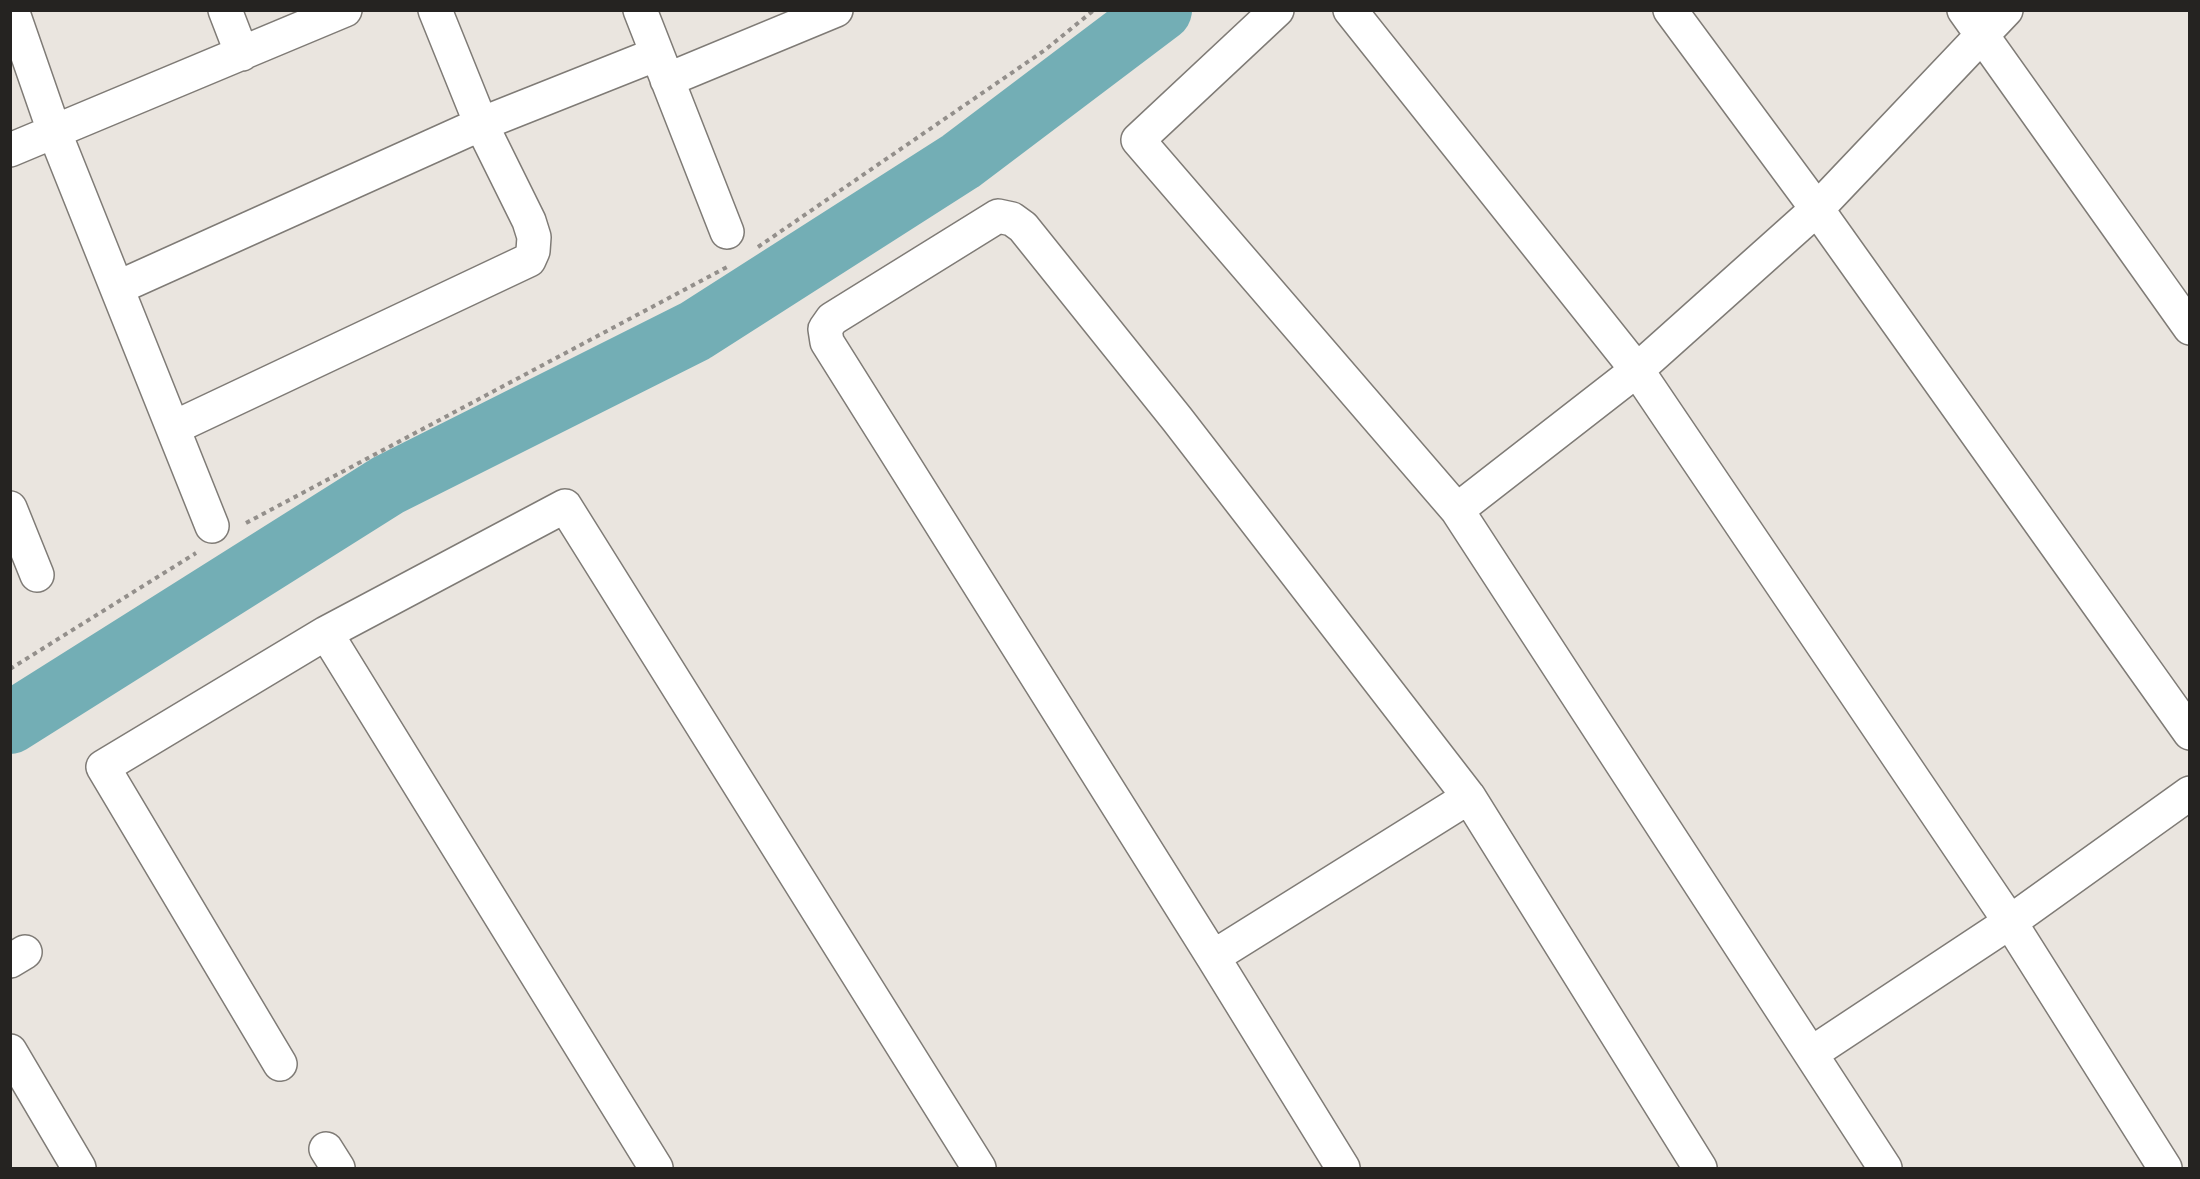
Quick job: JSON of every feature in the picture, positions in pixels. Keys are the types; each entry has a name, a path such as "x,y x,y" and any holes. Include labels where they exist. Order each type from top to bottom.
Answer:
{"street":[{"path":"12,10 54,131 218,534"},
{"path":"225,10 242,54"},
{"path":"10,150 345,10"},
{"path":"173,428 529,260 533,251 534,237 529,221 481,124 435,10"},
{"path":"640,10 727,231"},
{"path":"117,288 481,124 836,10"},
{"path":"1277,10 1138,140 1457,510 1885,1168"},
{"path":"1350,10 1637,370 2010,922 2165,1168"},
{"path":"1670,10 1817,209 2190,733"},
{"path":"1457,510 1637,370 1817,209 1972,22 2006,10"},
{"path":"1972,22 2190,328"},
{"path":"1343,1168 827,342 825,329 832,319 998,216 1012,219 1023,227 1178,419 1469,797 1700,1168"},
{"path":"280,1064 103,767 326,633 565,506 979,1168"},
{"path":"10,508 37,575"},
{"path":"326,633 656,1168"},
{"path":"1812,1053 2010,922 2190,793"},
{"path":"1213,957 1469,797"},
{"path":"10,1051 79,1168"}],"path":[{"path":"753,250 1045,50 1094,10"},
{"path":"10,669 218,534 734,263"}],"waterway":[{"path":"10,723 388,485 695,331 961,161 1161,10"}]}
